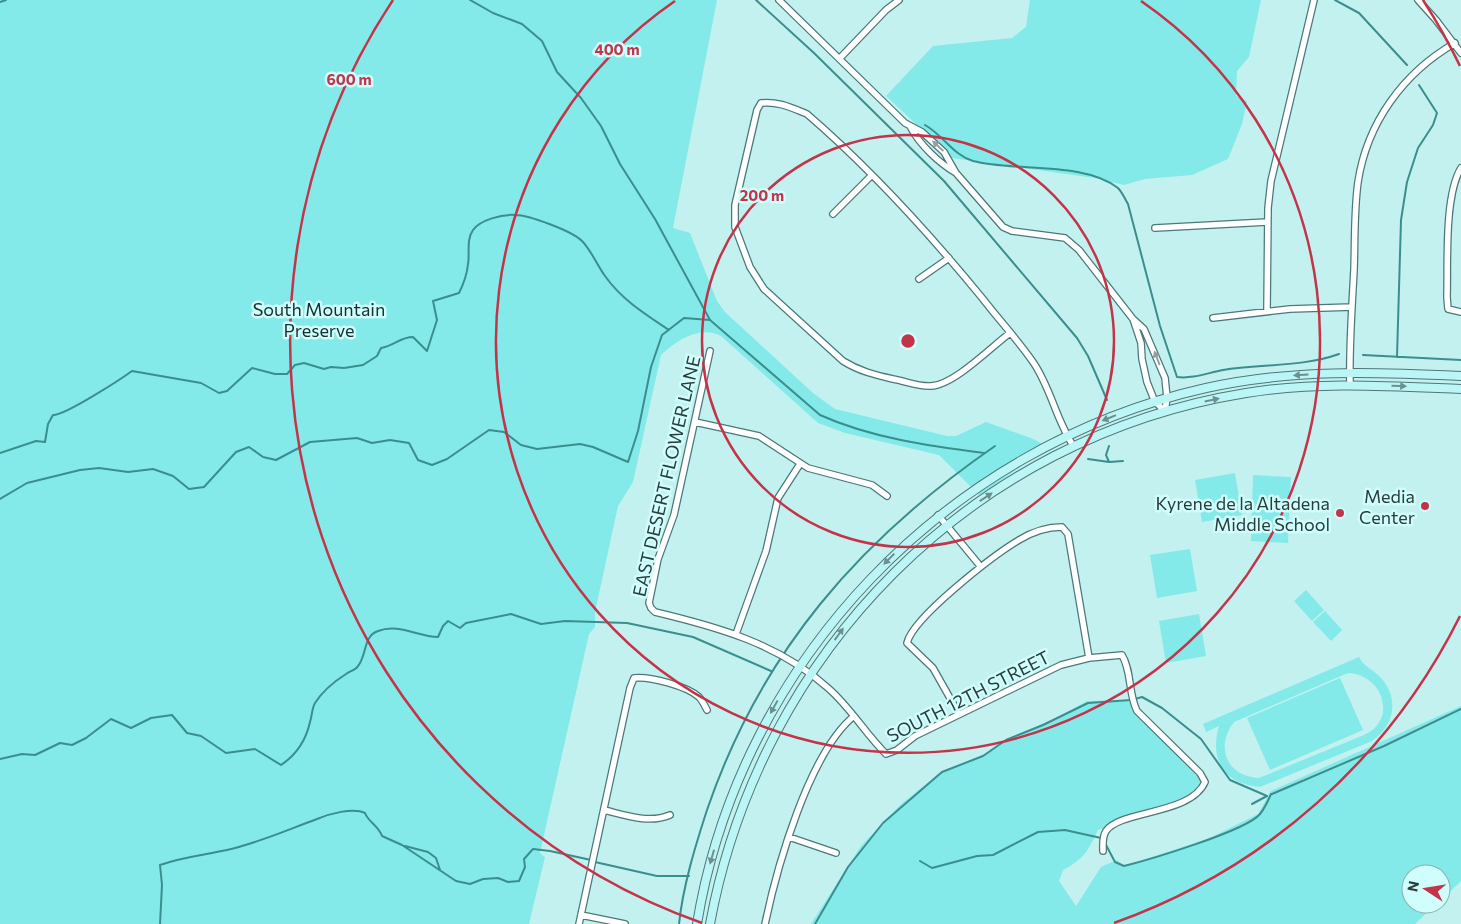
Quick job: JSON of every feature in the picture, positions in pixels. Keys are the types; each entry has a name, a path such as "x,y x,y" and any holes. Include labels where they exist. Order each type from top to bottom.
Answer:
{"street":[{"path":"779,0 911,128 922,143 947,168 956,173 1003,227 1012,231 1067,235 1133,319 1144,329 1165,378 1167,398 1164,411"},
{"path":"840,58 886,10 899,0"},
{"path":"1267,311 1268,222 1276,154 1314,0"},
{"path":"1418,0 1455,43 1461,53"},
{"path":"1350,384 1358,183 1368,140 1388,106 1407,80 1426,62 1455,43"},
{"path":"1010,333 957,375 944,383 931,386 873,374 843,361 757,280 735,227 734,216 757,110 761,103 770,102 787,106 807,114 910,213 1010,333 1045,380 1066,435 1074,447"},
{"path":"1461,168 1454,186 1450,213 1446,297 1448,310 1461,312"},
{"path":"832,214 871,176"},
{"path":"1155,228 1268,222"},
{"path":"919,279 949,258"},
{"path":"1213,318 1325,306 1352,307"},
{"path":"1133,319 1141,343 1147,382 1155,402 1164,411"},
{"name":"EAST DESERT FLOWER LANE","path":"710,350 674,516 658,560 649,603 650,608 655,612 700,622 736,634"},
{"path":"697,924 718,837 738,780 776,702 827,628 862,585 938,515 999,472 1066,435 1167,398 1242,381 1350,371 1461,376"},
{"path":"710,924 721,872 750,786 770,740 810,674 844,627 874,592 946,525 1009,482 1074,447 1122,426 1164,411 1245,393 1284,387 1350,384 1461,389"},
{"path":"695,422 759,436 800,464 872,485 887,496"},
{"path":"765,924 773,887 789,837 811,780 839,730 854,716 828,688 800,666 736,634 766,551 778,498 800,464"},
{"path":"938,515 981,567"},
{"path":"960,714 933,668 907,643 909,635 981,567 1019,540 1036,532 1062,527 1068,534 1089,658"},
{"name":"SOUTH 12TH STREET","path":"854,716 886,754 897,750 915,736 1049,670 1089,658 1122,655 1126,662 1132,702 1137,711 1200,773 1205,782 1202,790 1181,803 1116,824 1106,830 1103,839 1104,851"},
{"path":"579,924 630,688 634,678 641,677 683,687 699,697 708,710"},
{"path":"738,780 750,786"},
{"path":"604,810 650,820 660,820 670,816"},
{"path":"789,837 836,853"},
{"path":"581,914 625,924"}],"green space":[{"name":"South Mountain Preserve","path":"0,0 717,0 673,228 690,233 717,301 725,312 813,393 835,409 947,436 956,436 986,422 1033,439 1053,449 1026,463 979,495 939,455 845,433 818,423 721,336 705,332 681,339 661,355 633,482 618,506 595,612 595,627 589,634 540,853 545,857 529,924 0,924"},
{"path":"1030,0 1261,0 1249,57 1237,71 1236,96 1247,101 1242,124 1228,159 1192,175 1145,179 1124,185 1095,178 952,158 886,96 933,46 1012,38 1026,27"},
{"path":"1235,473 1242,515 1202,522 1195,480"},
{"path":"1253,475 1291,477 1288,543 1251,541"},
{"path":"1190,549 1197,591 1157,598 1150,555"},
{"path":"1306,590 1324,610 1312,621 1294,601"},
{"path":"1325,611 1342,630 1331,641 1313,622"},
{"path":"1199,614 1206,656 1166,663 1159,621"},
{"path":"1359,657 1381,678 1391,695 1392,712 1390,720 1372,741 1260,787 1237,781 1222,768 1216,749 1219,726 1206,732 1203,724","holes":["1348,673 1360,675 1370,681 1377,689 1382,698 1383,709 1381,719 1375,728 1364,735 1259,778 1238,772 1227,759 1225,741 1234,722"]},
{"path":"1340,678 1363,730 1270,770 1247,718"},
{"path":"1087,701 1132,701 1137,711 1205,782 1192,797 1098,830 1085,854 1063,870 1059,881 1076,906 1101,867 1117,860 1124,866 1210,838 1258,814 1271,791 1461,706 1461,881 1451,890 1451,864 1401,864 1401,914 1426,914 1415,924 811,924 861,846 900,805 941,772 987,753 1009,738 1054,719"}],"waterway":[{"path":"0,2 6,0"},
{"path":"470,0 493,13 522,24 542,41 557,72 581,98 601,126 620,164 655,219 710,320 820,415 860,430 901,440 984,453"},
{"path":"756,0 814,53 944,181 1077,338 1088,356 1107,400"},
{"path":"1335,0 1359,13 1407,65"},
{"path":"1397,357 1401,220 1407,182 1418,148 1433,125 1437,113 1419,85"},
{"path":"925,125 954,150 973,161 1009,166 1068,170 1104,180 1118,188 1128,204 1160,326 1177,377 1194,376 1237,368 1311,361 1339,354"},
{"path":"0,453 36,441 45,442 48,424 53,415 80,404 132,371 201,383 219,393 227,391 252,368 275,374 287,374 295,365 304,363 324,369 363,365 377,356 381,348 408,337 413,337 427,351 437,320 433,301 459,293 467,272 471,234 476,226 492,218 515,215 530,218 560,228 577,237 591,253 612,285 634,306 669,330"},
{"path":"0,499 27,483 80,470 99,468 128,472 153,469 173,476 189,489 204,487 236,452 249,447 263,457 276,460 310,442 357,438 372,443 390,440 409,443 418,460 432,465 447,459 489,430 504,432 521,445 537,449 580,444 593,447 628,462 638,431 651,367 662,335 684,318 710,320"},
{"path":"1363,355 1461,360"},
{"path":"679,924 683,895 694,852 707,810 729,753 756,700 786,650 820,604 858,561 900,520 946,482 995,446"},
{"path":"1109,446 1106,455 1109,462"},
{"path":"1088,459 1109,462 1123,461"},
{"path":"0,759 22,754 35,755 60,743 72,745 86,738 111,719 131,728 151,718 172,715 187,733 201,736 226,753 255,749 281,765 296,752 303,741 315,703 333,683 357,667 363,657 367,641 373,633 386,629 401,629 438,637 443,626 448,621 460,628 466,623 511,614 541,624 565,621 627,623 693,637 771,671"},
{"path":"1135,699 1142,697 1162,708 1201,739 1230,780 1267,796"},
{"path":"815,924 848,867 883,823 942,772 983,756 1006,740 1043,725 1088,703 1131,700"},
{"path":"1272,794 1384,746 1461,709"},
{"path":"1105,843 1115,862 1124,866 1153,858 1196,844 1251,821 1260,814 1271,794"},
{"path":"1252,804 1267,796"},
{"path":"160,924 162,885 160,865 239,847 341,812 360,811 365,813 382,836 402,845 456,881 470,884 483,879 498,878 508,882 519,881 525,867 524,859 533,849 591,860"},
{"path":"920,861 932,868 977,856 993,855 1038,832 1065,830 1101,838"},
{"path":"405,846 428,852 436,858 440,870"},
{"path":"595,862 657,876 689,876"}],"place":[{"name":"Media Center","path":"1425,506"},
{"name":"Kyrene de la Altadena Middle School","path":"1340,513"}]}
